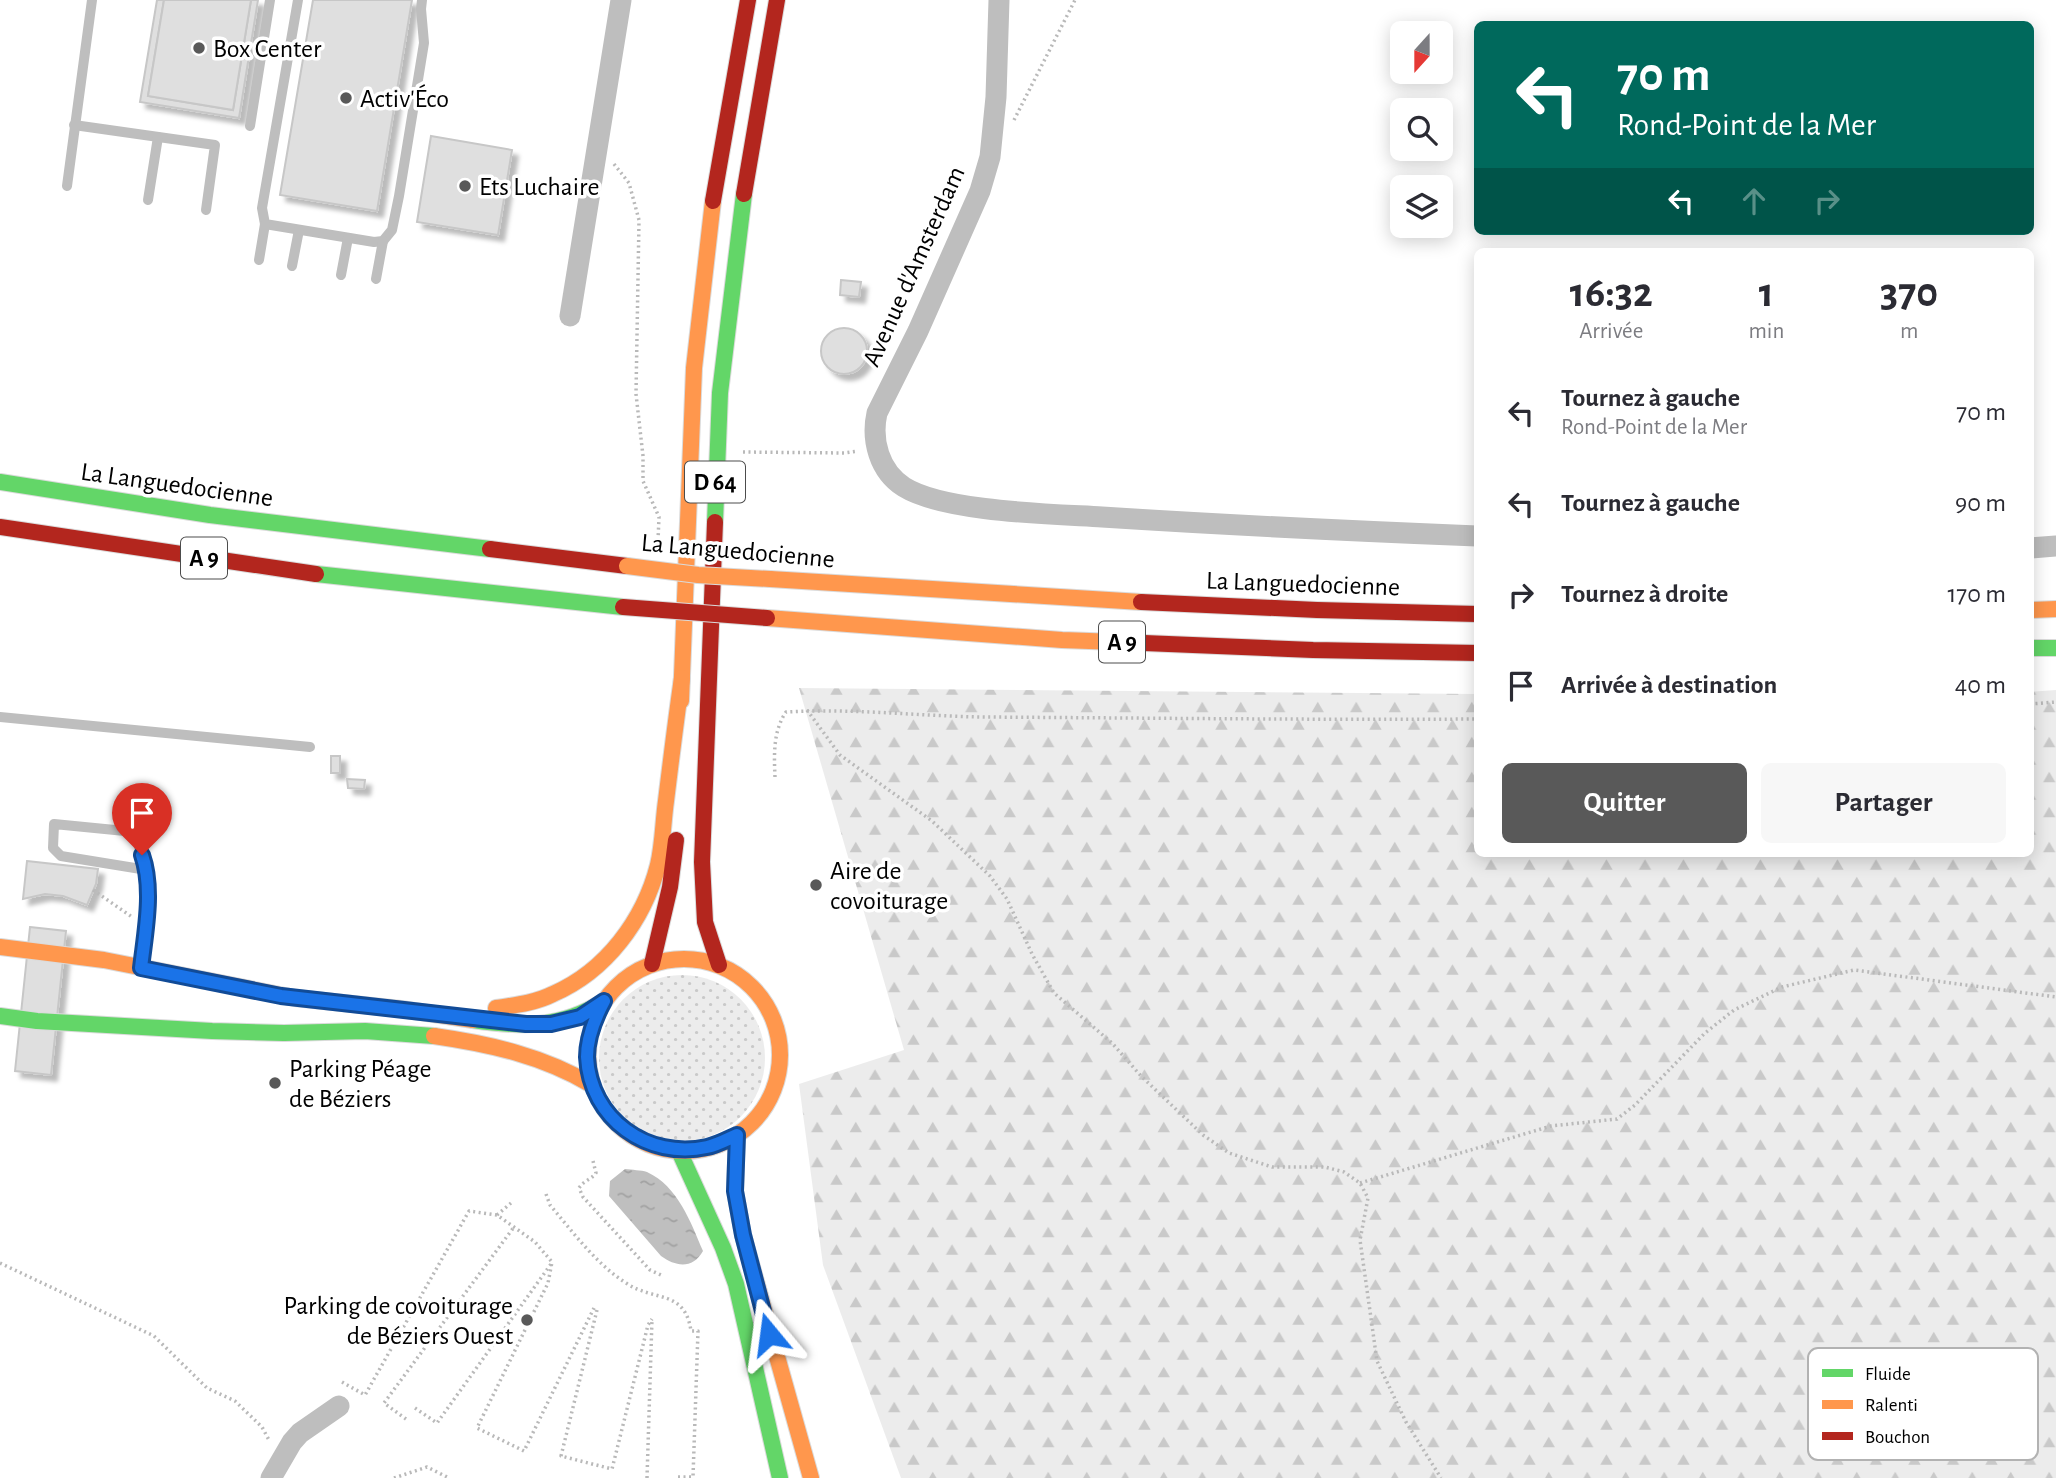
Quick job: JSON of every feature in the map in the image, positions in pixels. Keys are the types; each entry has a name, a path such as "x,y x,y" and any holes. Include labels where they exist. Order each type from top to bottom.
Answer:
{"main road":[{"name":"D 64","path":"652,964 675,866 688,453 698,319 722,143 748,0"},
{"name":"D 64","path":"719,965 705,922 702,862 716,452 726,318 749,156 777,0"},
{"path":"28,471 71,494"},
{"name":"La Languedocienne","path":"0,482 345,533 698,575 1066,598 1474,614"},
{"name":"A 9","path":"0,527 353,579 623,607 1062,640 1313,650 1474,653"},
{"path":"2034,610 2056,609"},
{"path":"2034,649 2056,648"},
{"path":"418,1010 519,1006 555,994 586,976 624,939 643,906 657,866 682,678"},
{"path":"0,947 44,949 281,996 526,1024 551,1024 580,1017 604,1001 625,978 652,964 685,959 719,965 742,979 761,998 774,1021 780,1046 778,1072 770,1097 756,1118 737,1135 709,1147 679,1151 654,1146 631,1135 611,1118 592,1085 587,1056 591,1027 604,1001"},
{"path":"0,1016 37,1021 271,1033 377,1031 476,1042 574,1072 592,1085"},
{"path":"737,1135 735,1191 743,1235 811,1478"},
{"path":"679,1151 723,1248 736,1284 780,1478"}],"street":[{"path":"570,316 621,0"},
{"name":"Avenue d'Amsterdam","path":"875,437 877,413 918,331 980,191 990,157 999,0"},
{"path":"875,437 883,466 902,486 921,495 960,504 1033,513 1474,536"},
{"path":"2034,548 2056,546"},
{"path":"276,1470 300,1433 339,1406"}],"lane":[{"path":"66,186 92,0"},
{"path":"250,126 270,0"},
{"path":"259,260 265,224 262,208 298,0"},
{"path":"376,279 383,241 392,230 399,196 424,43 422,0"},
{"path":"74,125 215,145 206,210"},
{"path":"148,200 158,137"},
{"path":"265,224 374,242 383,241"},
{"path":"292,266 299,230"},
{"path":"341,275 348,238"},
{"path":"0,717 310,747"},
{"path":"141,968 147,870 136,841 125,831 54,824 53,848 61,856 147,870"}],"path":[{"path":"1011,126 1075,0"},
{"path":"598,142 629,183 639,220 636,394 643,481 659,517 658,544"},
{"path":"716,452 844,453 875,437"},
{"path":"2034,704 2056,702"},
{"path":"807,710 840,755 932,821 990,876 1007,899 1031,954 1054,993 1112,1043 1141,1076 1203,1135 1229,1153 1272,1167 1325,1167 1345,1172 1360,1182 1368,1198 1360,1240 1377,1361 1406,1422 1441,1478"},
{"path":"775,777 774,749 780,720 786,712 807,710 921,716 1474,719"},
{"path":"93,890 145,927"},
{"path":"1360,1182 1551,1126 1617,1119 1635,1105 1705,1033 1734,1010 1782,987 1854,970 2056,997"},
{"path":"593,1161 596,1173 579,1188 583,1197 650,1270 661,1275"},
{"path":"546,1194 550,1205 610,1272 629,1286 677,1302 689,1317 691,1331 698,1331 693,1477 675,1476"},
{"path":"497,1215 511,1203"},
{"path":"342,1382 365,1395 469,1211 497,1215 535,1242 552,1262"},
{"path":"407,1419 384,1403 513,1227"},
{"path":"552,1262 548,1283 477,1428 524,1451 596,1309 561,1456 612,1469 652,1318 647,1478"},
{"path":"415,1408 437,1423 552,1262"},
{"path":"0,1263 154,1336 207,1388 235,1401 262,1427 276,1470"},
{"path":"394,1478 426,1466 449,1478"}],"green space":[{"path":"799,688 1474,694 1474,857 2034,857 2034,692 2056,690 2056,1478 901,1478 823,1265 799,1084 904,1050"},
{"path":"682,975 714,982 728,989 740,1000 751,1012 758,1026 765,1058 758,1090 751,1104 740,1116 728,1127 714,1134 682,1141 650,1134 636,1127 624,1116 613,1104 606,1090 599,1058 606,1026 613,1012 624,1000 636,989 650,982"}],"water":[{"path":"625,1169 647,1172 658,1178 675,1196 703,1251 694,1261 678,1264 661,1256 609,1196 610,1181"}],"building":[{"path":"157,0 164,0 148,96 233,110 251,0 258,0 239,118 140,102"},
{"name":"Box Center","path":"164,0 251,0 233,110 148,96"},
{"name":"Activ'Éco","path":"313,0 412,0 377,211 280,195"},
{"name":"Ets Luchaire","path":"431,136 512,150 498,235 417,222"},
{"path":"841,280 861,282 859,297 840,295"},
{"path":"844,328 860,335 867,351 860,367 844,374 828,367 821,351 828,335"},
{"path":"331,756 340,756 340,773 331,773"},
{"path":"347,779 365,780 364,789 348,788"},
{"path":"27,861 98,869 96,884 87,905 63,896 45,894 23,899"},
{"path":"30,927 66,931 51,1075 15,1071"}],"traffic: fast":[{"path":"715,522 720,393 744,194"},
{"path":"0,482 210,515 490,549"},
{"path":"316,574 623,607"},
{"path":"2034,648 2056,648"},
{"path":"473,1020 541,1024 572,1017 604,1001"},
{"path":"0,1016 37,1021 212,1031 365,1031 434,1036"},
{"path":"679,1151 723,1248 736,1284 780,1478"}],"traffic: slow":[{"path":"681,701 694,368 713,201"},
{"path":"627,566 698,575 770,579"},
{"path":"770,579 1141,602"},
{"path":"2034,610 2056,609"},
{"path":"767,618 1062,640 1144,643"},
{"path":"496,1008 539,1000 572,984 606,958 633,924 652,885 660,857 682,678"},
{"path":"0,947 104,960 295,998 473,1020"},
{"path":"684,959 721,967 752,987 772,1018 780,1055 772,1092 752,1123 721,1143 684,1151 647,1143 616,1123 596,1092 588,1055 596,1018 616,987 647,967 684,959"},
{"path":"434,1036 516,1053 555,1066 592,1085"},
{"path":"737,1135 735,1191 743,1235 811,1478"}],"traffic: jam":[{"path":"713,201 748,0"},
{"path":"744,194 777,0"},
{"path":"715,522 702,862 705,922 719,965"},
{"path":"0,527 316,574"},
{"path":"490,549 627,566"},
{"path":"1141,602 1474,614"},
{"path":"623,607 767,618"},
{"path":"1144,643 1474,653"},
{"path":"652,964 670,887 676,840"}],"place":[{"name":"Box Center","path":"199,48"},
{"name":"Activ'Éco","path":"346,98"},
{"name":"Ets Luchaire","path":"465,186"},
{"name":"Aire de covoiturage","path":"816,885"},
{"name":"Parking Péage de Béziers","path":"275,1083"},
{"name":"Parking de covoiturage de Béziers Ouest","path":"527,1320"}],"route":[{"path":"142,855 147,870 141,968 281,996 526,1024 551,1024 580,1017 604,1001 591,1027 587,1056 592,1085 611,1118 631,1135 654,1146 679,1151 709,1147 737,1135 735,1191 755,1286 769,1334"}]}
